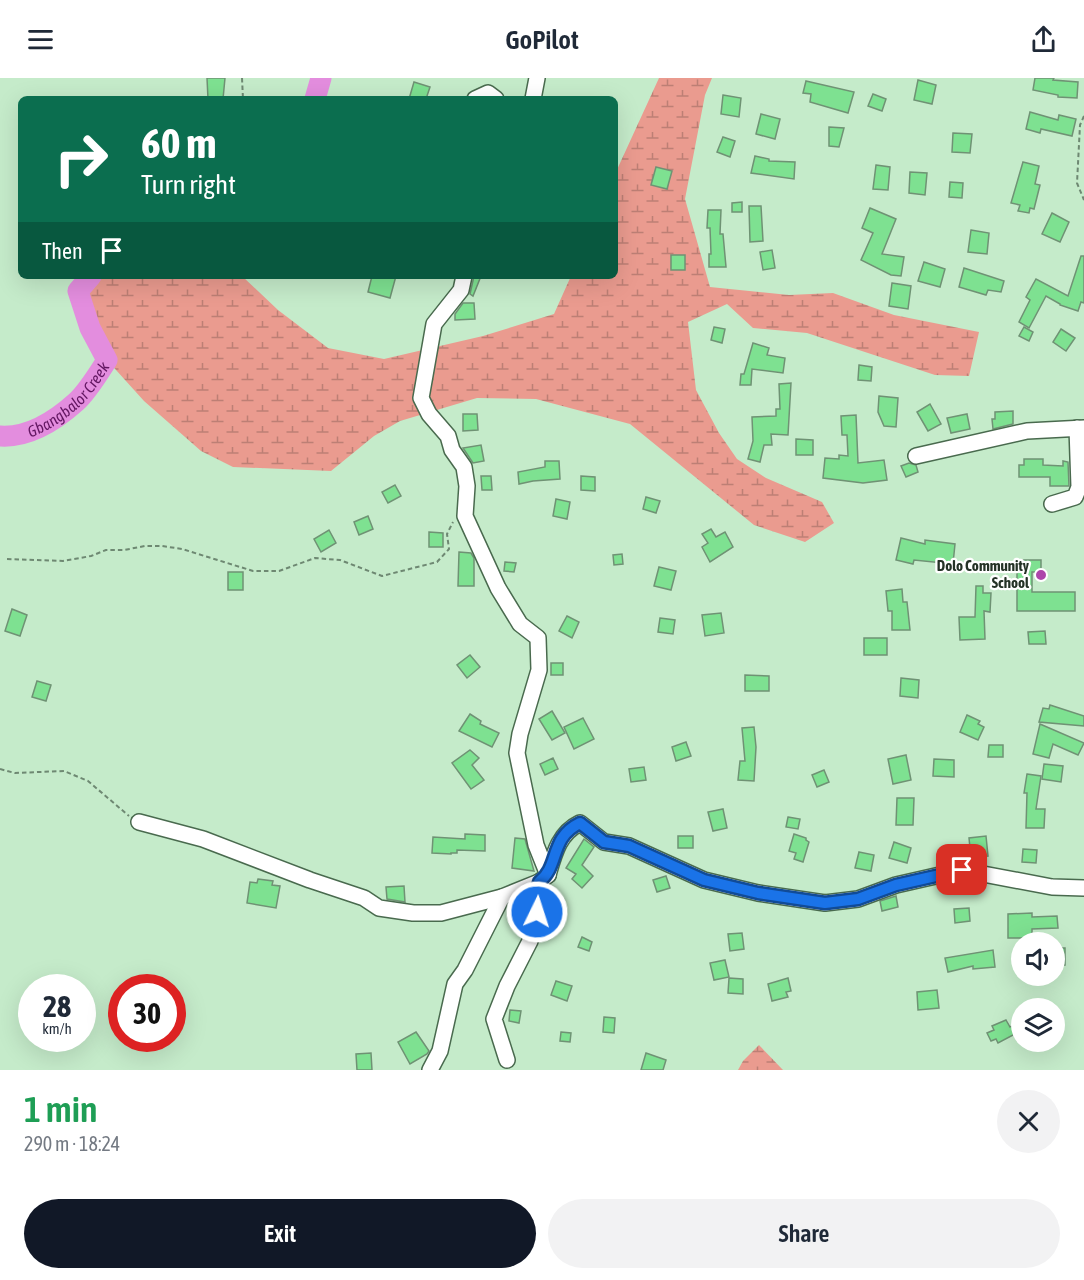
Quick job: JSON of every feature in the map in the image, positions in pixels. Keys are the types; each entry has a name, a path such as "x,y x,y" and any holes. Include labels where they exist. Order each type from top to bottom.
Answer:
{"street":[{"path":"534,96 537,78"},
{"path":"463,279 461,290 434,324 422,398 429,414 448,436 452,450 464,467 467,486 465,516 498,588 520,624 537,638 539,670 520,734 517,753 544,879"},
{"path":"916,456 1027,431 1080,428 1079,487 1076,497 1052,504"},
{"path":"139,822 203,839 364,898 379,908 413,913 441,913 502,897 544,879"},
{"path":"507,1060 494,1019 507,986 530,941 544,879 556,846 570,828 580,823 604,842 629,846 704,880 758,893 825,903 858,899 896,885 962,870 1052,887 1084,888"},
{"path":"430,1070 440,1051 455,984 465,970 502,897"}],"path":[{"path":"242,78 243,96"},
{"path":"1084,116 1080,125 1077,183 1084,200"},
{"path":"7,559 63,561 91,556 106,550 162,546 182,549 253,571 279,571 315,558 339,560 382,576 437,561 449,549 447,534 465,499"},
{"path":"0,769 15,773 64,771 88,781 123,812 139,822"}],"green space":[{"path":"659,78 712,78 705,95 685,199 710,287 789,295 833,293 894,315 979,332 969,376 935,375 807,333 753,328 727,304 688,322 696,390 719,433 737,459 766,478 822,502 834,523 805,542 754,525 630,424 536,399 477,398 400,421 374,436 331,471 233,467 201,451 144,401 107,360 90,328 78,291 88,279 245,279 278,310 328,348 384,359 483,336 554,314 570,279 618,279 618,167"},
{"path":"759,1045 783,1070 738,1070 743,1061"}],"building":[{"path":"207,78 225,78 223,96 208,96"},
{"path":"1035,78 1078,82 1077,98 1058,97 1058,95 1033,90"},
{"path":"918,80 936,85 932,104 914,100"},
{"path":"806,81 854,92 848,113 810,102 811,94 803,93"},
{"path":"414,82 430,87 427,96 410,96"},
{"path":"873,94 886,99 882,111 868,106"},
{"path":"723,95 741,98 739,117 721,114"},
{"path":"1030,112 1058,120 1059,115 1076,119 1072,136 1041,129 1040,133 1026,129"},
{"path":"761,114 780,119 775,139 756,134"},
{"path":"829,127 844,128 839,147 829,146"},
{"path":"953,133 972,134 970,153 952,152"},
{"path":"723,137 735,141 730,157 717,152"},
{"path":"755,156 769,159 769,161 795,162 794,179 751,173"},
{"path":"1023,162 1039,166 1035,184 1040,185 1034,209 1030,208 1029,213 1018,211 1020,205 1011,203"},
{"path":"876,165 890,167 888,190 873,189"},
{"path":"656,167 672,171 667,189 651,185"},
{"path":"910,172 927,173 925,195 909,193"},
{"path":"950,182 963,183 962,198 949,197"},
{"path":"742,202 742,212 732,212 732,203"},
{"path":"749,206 761,206 763,241 750,242"},
{"path":"870,208 896,219 882,254 904,257 901,276 891,275 861,260 873,233 862,228"},
{"path":"708,210 721,210 720,234 723,234 726,267 709,267 709,254 711,254 710,228 707,228"},
{"path":"1052,213 1069,222 1060,242 1042,234"},
{"path":"971,230 989,233 987,254 968,252"},
{"path":"772,250 775,268 763,270 760,252"},
{"path":"671,255 685,255 685,270 671,270"},
{"path":"1081,256 1084,256 1084,303 1081,302 1078,311 1060,305 1046,296 1029,328 1019,322 1030,300 1026,297 1036,279 1068,296"},
{"path":"924,262 945,269 940,287 918,281"},
{"path":"964,268 1004,281 1001,292 988,290 986,295 959,287"},
{"path":"371,279 395,279 390,298 368,292"},
{"path":"473,279 480,279 473,296 470,294"},
{"path":"892,283 911,286 908,309 889,306"},
{"path":"463,303 474,303 475,319 455,320 455,314"},
{"path":"714,327 725,329 722,343 711,340"},
{"path":"1024,327 1033,332 1029,341 1019,336"},
{"path":"1061,329 1075,338 1066,351 1053,342"},
{"path":"753,343 769,348 767,355 785,358 783,373 752,369 751,385 740,385 741,374 744,374"},
{"path":"859,365 872,367 871,381 858,380"},
{"path":"791,383 788,435 771,434 772,445 764,445 760,462 748,459 753,441 752,417 776,416 776,409 780,409 779,384"},
{"path":"879,396 898,398 896,427 884,426 878,412"},
{"path":"930,404 941,424 928,431 917,412"},
{"path":"1013,411 1013,424 993,429 992,419 995,419 995,412"},
{"path":"463,414 477,414 478,430 463,431"},
{"path":"967,414 970,429 951,433 947,418"},
{"path":"856,415 858,463 884,460 887,480 863,483 823,478 825,458 839,459 839,455 848,456 847,435 842,435 841,416"},
{"path":"796,439 813,440 813,455 796,455"},
{"path":"481,445 484,461 473,463 463,448"},
{"path":"1024,459 1043,459 1043,465 1063,466 1063,461 1068,462 1069,486 1050,486 1050,477 1019,477 1019,465 1024,465"},
{"path":"545,461 559,461 560,479 519,484 518,472 545,467"},
{"path":"909,463 916,465 918,472 906,477 901,466"},
{"path":"481,476 491,476 492,490 482,490"},
{"path":"581,476 595,477 595,491 581,490"},
{"path":"395,485 401,496 388,503 382,492"},
{"path":"646,497 660,501 656,513 643,509"},
{"path":"556,499 570,502 567,519 553,516"},
{"path":"368,516 373,529 359,535 354,522"},
{"path":"711,529 716,537 725,532 733,547 710,562 702,547 708,543 702,534"},
{"path":"329,530 336,543 321,552 314,539"},
{"path":"429,532 443,533 443,547 429,547"},
{"path":"901,538 925,544 925,540 955,544 953,564 914,560 913,564 896,560"},
{"path":"459,552 471,553 474,558 474,586 458,586"},
{"path":"622,554 623,564 614,565 613,555"},
{"path":"1017,560 1041,560 1041,572 1032,572 1032,592 1075,592 1075,611 1017,611"},
{"path":"505,562 516,563 514,572 504,571"},
{"path":"659,567 676,571 671,590 654,586"},
{"path":"228,572 243,572 243,590 228,590"},
{"path":"976,586 983,586 983,593 991,593 990,612 984,611 985,639 960,640 959,617 975,617"},
{"path":"902,589 903,602 907,602 910,630 892,630 892,611 888,611 886,591"},
{"path":"12,609 27,615 20,636 5,631"},
{"path":"721,613 724,633 705,636 702,615"},
{"path":"567,616 579,622 572,638 559,631"},
{"path":"660,618 675,620 673,634 658,632"},
{"path":"1045,631 1046,644 1029,644 1028,632"},
{"path":"864,638 887,638 887,655 864,655"},
{"path":"470,655 480,667 467,678 457,665"},
{"path":"551,663 563,663 563,675 551,675"},
{"path":"745,675 769,676 769,691 745,691"},
{"path":"901,678 919,680 918,698 900,696"},
{"path":"37,681 51,685 46,701 32,697"},
{"path":"1050,705 1084,716 1084,726 1039,722 1043,708 1049,709"},
{"path":"552,711 565,733 552,740 539,719"},
{"path":"470,714 481,721 480,724 499,733 492,747 459,731"},
{"path":"967,715 980,721 978,724 984,727 978,740 960,732"},
{"path":"583,718 594,739 574,749 564,727"},
{"path":"1040,724 1084,743 1078,755 1053,744 1049,758 1033,754"},
{"path":"754,727 756,747 754,781 738,780 740,761 745,761 742,728"},
{"path":"686,742 691,756 676,761 672,747"},
{"path":"989,745 1003,745 1003,757 988,757"},
{"path":"470,750 479,758 472,765 484,780 471,789 452,763"},
{"path":"906,755 911,780 893,784 888,759"},
{"path":"553,758 558,769 545,775 540,764"},
{"path":"934,759 954,760 954,777 933,776"},
{"path":"1044,764 1063,766 1061,782 1042,779"},
{"path":"644,767 646,780 631,782 629,769"},
{"path":"824,770 829,782 817,787 812,775"},
{"path":"1027,774 1041,776 1036,809 1045,809 1044,828 1026,828 1027,793 1024,793"},
{"path":"897,798 914,798 913,825 896,825"},
{"path":"723,809 727,828 713,831 708,812"},
{"path":"788,817 800,819 798,829 786,827"},
{"path":"465,834 485,835 485,851 457,850 457,853 451,854 432,853 433,837 465,839"},
{"path":"794,834 806,838 809,842 803,862 794,859 796,853 789,851"},
{"path":"678,836 693,836 693,848 678,848"},
{"path":"986,836 988,856 971,858 969,838"},
{"path":"515,838 525,839 534,871 512,868"},
{"path":"584,839 594,847 582,865 593,876 582,888 572,879 576,874 566,868"},
{"path":"894,842 911,848 907,863 889,858"},
{"path":"1023,849 1037,850 1036,863 1022,862"},
{"path":"859,852 874,855 871,871 855,868"},
{"path":"666,876 670,888 657,892 653,880"},
{"path":"258,879 273,881 272,885 280,886 276,908 247,903 250,882 257,883"},
{"path":"404,886 405,902 387,899 386,887"},
{"path":"896,896 898,907 882,911 880,901"},
{"path":"969,908 970,921 955,923 954,909"},
{"path":"1032,913 1032,917 1057,916 1058,928 1011,932 1011,938 1008,938 1008,914"},
{"path":"742,933 744,949 730,951 728,934"},
{"path":"582,937 592,942 589,951 578,947"},
{"path":"993,950 995,967 973,969 973,966 948,972 945,958"},
{"path":"725,960 729,977 714,980 710,963"},
{"path":"729,978 743,979 743,994 728,993"},
{"path":"788,978 791,991 786,992 788,997 772,1001 768,984"},
{"path":"556,981 572,986 567,1001 551,995"},
{"path":"937,990 939,1008 918,1010 917,992"},
{"path":"510,1010 521,1011 519,1023 509,1021"},
{"path":"604,1017 615,1018 614,1033 603,1032"},
{"path":"1006,1020 1011,1026 1011,1036 998,1043 996,1039 991,1041 987,1033 994,1030 992,1026"},
{"path":"416,1032 429,1051 410,1064 398,1042"},
{"path":"561,1032 571,1033 570,1042 560,1041"},
{"path":"371,1053 372,1070 357,1070 356,1054"},
{"path":"646,1053 666,1060 663,1070 641,1070"}],"waterway":[{"name":"Gbangbalor Creek","path":"316,96 321,78"},
{"name":"Gbangbalor Creek","path":"0,436 31,431 60,415 85,393 107,360 90,328 78,291 88,279"}],"place":[{"name":"Dolo Community School","path":"1041,575"}],"route":[{"path":"537,912 539,882 548,875 556,846 570,828 580,823 604,842 629,846 704,880 758,893 825,903 858,899 896,885 962,870"}]}
